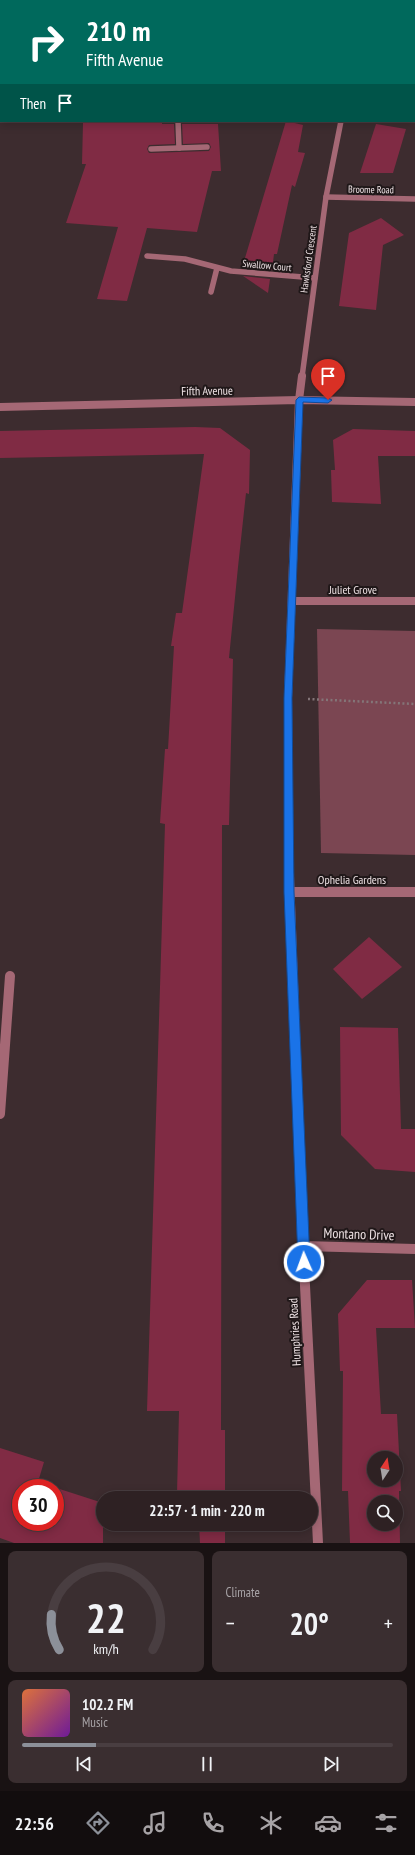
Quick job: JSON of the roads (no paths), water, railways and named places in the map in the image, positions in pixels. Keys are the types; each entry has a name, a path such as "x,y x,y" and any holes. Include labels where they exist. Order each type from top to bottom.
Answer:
{"street":[{"path":"178,122 179,148"},
{"name":"Hawksford Crescent","path":"299,400 326,197 341,122"},
{"path":"151,148 207,148"},
{"name":"Broome Road","path":"326,197 415,199"},
{"name":"Swallow Court","path":"147,256 185,259 231,271 315,278"},
{"path":"211,292 217,268"},
{"name":"Fifth Avenue","path":"0,407 299,400 415,402"},
{"name":"Humphries Road","path":"299,400 288,698 289,892 303,1246 318,1543"},
{"name":"Juliet Grove","path":"292,601 415,601"},
{"name":"Ophelia Gardens","path":"289,892 415,892"},
{"path":"0,1114 10,976"},
{"name":"Montano Drive","path":"303,1246 415,1249"}]}
